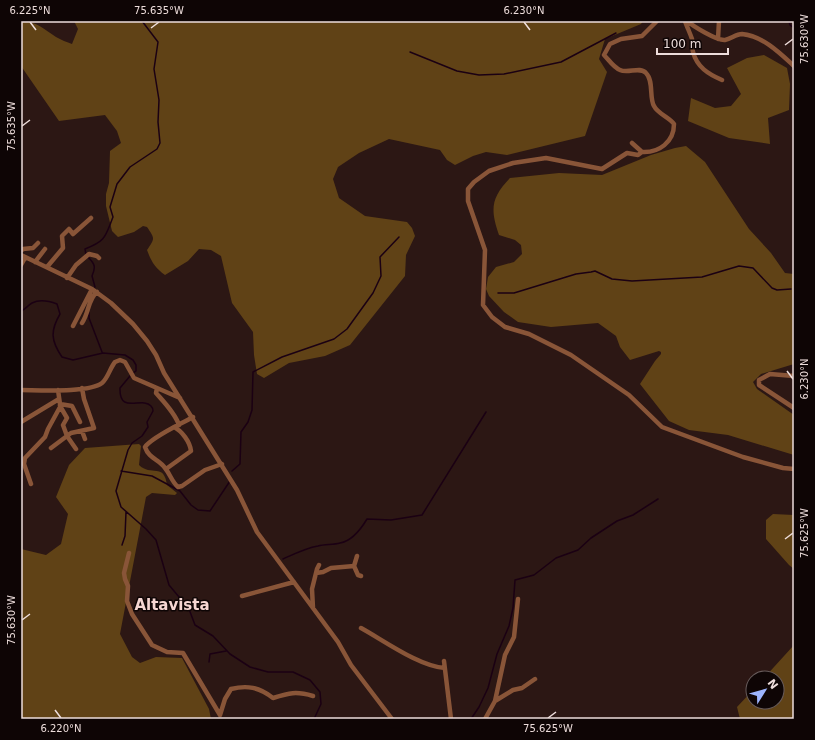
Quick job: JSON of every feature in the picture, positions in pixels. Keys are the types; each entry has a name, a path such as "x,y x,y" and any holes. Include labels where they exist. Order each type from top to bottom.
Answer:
{"street":[{"path":"632,143 642,152 648,153 661,148 665,145 674,132 674,124 655,108 652,103 651,86 648,74 646,72 641,70 627,72 620,70 604,55 610,44 621,38 642,36 657,21"},
{"path":"688,22 718,39 726,40 738,34 747,35 765,42 794,66"},
{"path":"688,22 695,59 702,69 712,76 722,80"},
{"path":"718,22 718,39"},
{"path":"642,152 638,155 627,153 602,169 546,158 513,163 489,171 474,182 468,189 468,201 485,250 483,305 492,317 505,327 528,334 571,355 629,395 662,427 743,457 783,468 794,469"},
{"path":"47,267 63,248 62,236 69,229 73,234 91,218"},
{"path":"21,251 23,249 33,248 38,243"},
{"path":"35,262 45,249"},
{"path":"67,278 76,265 89,254 99,258"},
{"path":"21,265 23,256 97,292 123,314 147,341 156,355 164,373 193,417 237,490 257,532 338,642 351,665 392,719"},
{"path":"73,326 92,289"},
{"path":"82,323 94,295 97,292"},
{"path":"21,390 58,390 95,387 104,381 115,362 120,360 125,362 134,378 181,399"},
{"path":"794,376 770,374 759,380 759,385 794,408"},
{"path":"51,448 74,432 94,428 84,399 82,388"},
{"path":"157,388 156,393 178,421 178,430 190,445 191,451 166,469"},
{"path":"58,390 60,405 67,418 63,426 67,436 76,449"},
{"path":"21,422 59,398"},
{"path":"60,405 72,406 80,422"},
{"path":"31,484 24,464 25,458 45,437 60,405"},
{"path":"193,417 147,444 145,447 152,457 166,469 177,486 180,487 205,470 222,464"},
{"path":"82,431 85,439"},
{"path":"129,553 124,579 128,586 127,601 132,614 152,645 167,652 183,653 220,715 225,699 231,689 239,687 260,689 273,698 300,692 313,696"},
{"path":"357,556 354,566 358,576 361,576"},
{"path":"313,608 312,590 319,565"},
{"path":"316,572 323,572 329,568 335,567 354,566"},
{"path":"242,596 294,582"},
{"path":"485,719 495,701 505,655 514,637 518,599"},
{"path":"361,628 422,662 437,668 445,668"},
{"path":"444,661 451,719"},
{"path":"495,701 513,690 522,688 535,679"}],"shaded area":[{"path":"21,21 36,24 58,38 72,44 78,29 74,21 643,21 641,24 605,39 599,59 607,72 585,136 507,155 486,152 473,156 455,165 447,160 440,150 389,139 359,153 338,167 333,179 339,198 365,216 407,222 412,228 415,236 406,255 405,276 350,345 325,356 289,363 264,378 257,374 253,332 232,303 221,256 211,250 199,249 188,261 165,275 154,264 147,250 153,241 153,236 147,227 143,226 134,232 118,237 112,231 106,206 106,194 109,183 110,151 121,143 117,131 105,115 59,121 21,66"},
{"path":"764,55 787,68 790,84 789,110 768,118 770,144 729,138 688,121 691,98 715,108 731,106 741,94 727,68 747,58"},
{"path":"686,146 705,162 749,229 771,253 785,273 794,274 794,364 761,374 753,382 757,389 794,415 794,455 728,435 689,430 669,421 640,384 661,352 659,351 630,360 620,347 616,336 598,323 551,327 518,322 504,312 489,296 486,289 488,277 496,267 514,262 522,254 521,245 515,240 499,235 494,218 494,204 496,198 510,178 559,173 602,175 651,155"},
{"path":"139,444 141,446 139,465 148,470 163,474 167,485 177,493 175,495 152,493 146,497 120,634 132,657 140,663 156,657 182,658 209,709 211,719 21,719 21,549 46,555 61,544 68,514 56,497 69,465 85,448"},
{"path":"773,514 794,515 794,569 766,539 766,520"},
{"path":"794,645 794,719 740,719 737,707 745,698 745,710 785,710 785,670 771,670"}],"waterway":[{"path":"86,255 85,249 101,241 108,229 113,217 110,207 117,184 130,167 157,149 160,143 158,122 159,100 154,69 158,42 142,21"},
{"path":"789,21 790,25 794,28"},
{"path":"410,52 457,71 479,75 504,74 561,62 616,33"},
{"path":"232,471 240,464 241,432 248,422 252,410 253,372 282,357 334,339 347,329 373,293 381,276 380,257 399,237"},
{"path":"88,257 94,266 92,276 95,287"},
{"path":"498,293 514,293 576,274 595,271 612,279 632,281 702,277 739,266 753,268 772,288 777,290 791,289"},
{"path":"21,311 32,303 38,301 48,301 57,304 60,314 53,331 53,336 58,351 62,357 73,360 103,353 125,355 133,360 136,365 136,371 133,373"},
{"path":"89,313 89,318 102,352"},
{"path":"130,376 120,388 123,401 127,403 147,403 151,406 153,411 147,422 148,427 142,436 132,443 128,450 116,491 121,507 156,540 169,585 189,609 195,625 213,636 230,654 250,667 268,672 293,672 310,680 320,692 321,704 314,719"},
{"path":"283,559 309,548 344,542 356,534 367,519 391,520 422,515 486,412"},
{"path":"121,471 152,476 180,491 191,505 198,510 210,511 230,481"},
{"path":"471,719 479,707 488,688 497,654 509,626 513,608 515,580 534,575 556,558 578,550 591,538 617,521 633,515 658,499"},
{"path":"122,545 125,536 126,512"},
{"path":"209,662 210,654 226,651"}],"district":[{"name":"Altavista","path":"172,605"}]}
